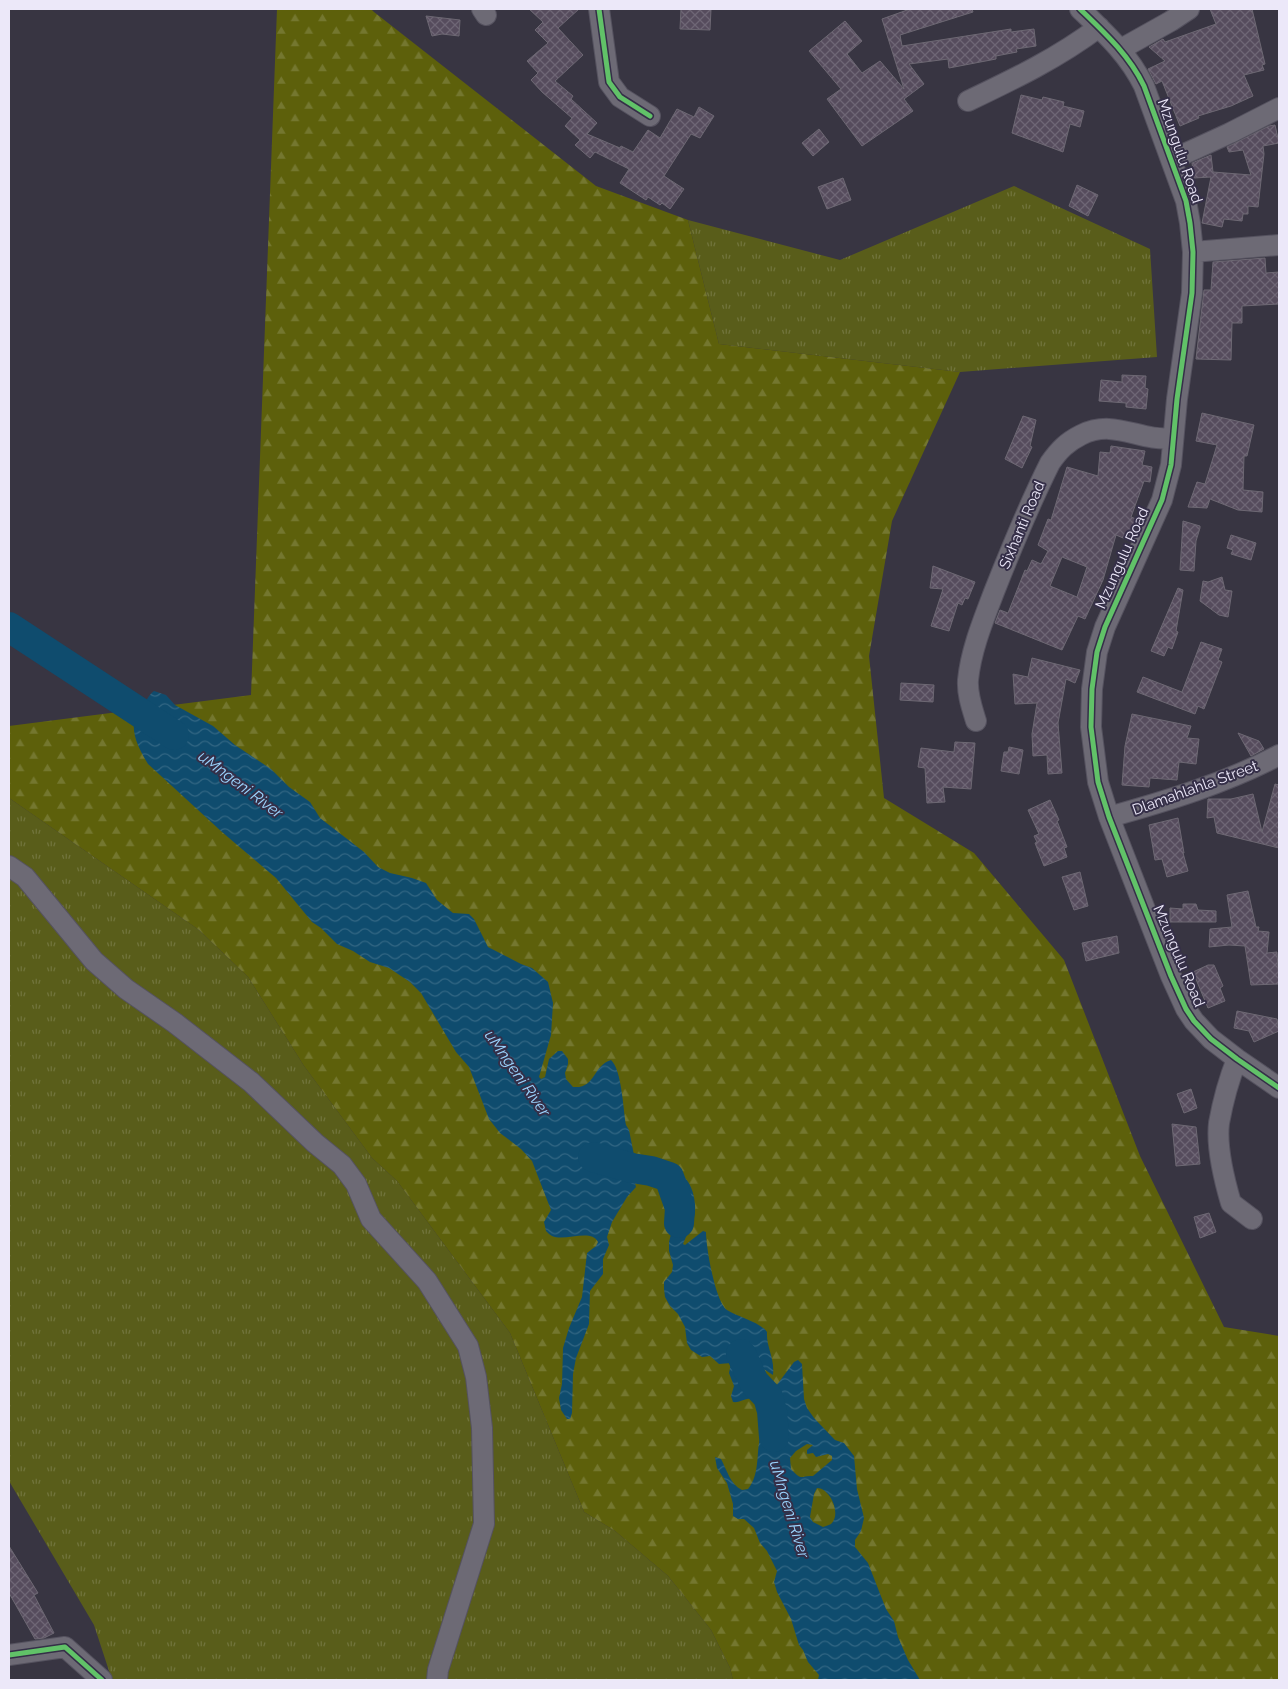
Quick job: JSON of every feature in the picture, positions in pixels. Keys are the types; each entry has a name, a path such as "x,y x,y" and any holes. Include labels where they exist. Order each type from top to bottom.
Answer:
{"street":[{"path":"600,9 609,82 620,97 650,116"},
{"name":"Mzungulu Road","path":"1080,9 1121,49 1136,70 1144,86 1186,200 1193,252 1192,293 1168,479 1162,500 1105,627 1096,652 1092,689 1091,727 1092,748 1098,782 1109,817 1171,976 1194,1021 1211,1039 1279,1088"},
{"path":"1121,49 1189,9"},
{"path":"968,101 1047,62 1099,28"},
{"path":"1171,160 1279,108"},
{"path":"1193,252 1279,244"},
{"name":"Sixhanti Road","path":"976,721 969,696 968,682 977,637 1006,562 1050,463 1060,448 1072,439 1101,428 1152,438 1173,438"},
{"name":"Dlamahlahla Street","path":"1109,817 1207,787 1253,769 1279,755"},
{"path":"9,866 25,877 94,960 126,989 251,1082 315,1143 342,1165 356,1184 371,1219 427,1281 468,1346 476,1377 482,1428 484,1524 438,1670 438,1680"},
{"path":"1237,1059 1231,1074 1219,1124 1220,1149 1231,1203 1252,1219"},
{"path":"9,1655 65,1647 102,1680"}],"green space":[{"path":"277,9 371,9 596,186 688,220 719,344 960,372 892,521 869,656 884,798 974,853 1064,960 1140,1156 1224,1327 1279,1336 1279,1680 733,1680 730,1668 711,1630 668,1576 615,1531 584,1512 510,1333 397,1181 372,1158 304,1066 248,977 199,930 9,798 9,726 251,695"},
{"path":"1014,186 1150,249 1157,357 960,372 719,344 688,220 840,260"},
{"path":"9,798 199,930 248,977 304,1066 372,1158 397,1181 510,1333 584,1512 615,1531 668,1576 711,1630 730,1668 733,1680 112,1680 94,1625 9,1481"}],"water":[{"path":"154,691 166,695 175,705 213,726 235,745 271,769 289,787 310,802 320,818 364,852 378,867 390,873 426,883 437,900 453,913 469,914 474,919 488,947 532,968 548,982 553,1003 551,1035 539,1077 541,1079 545,1077 549,1059 558,1051 562,1051 568,1059 565,1073 566,1079 573,1087 580,1087 590,1081 605,1063 611,1060 615,1065 620,1081 626,1125 629,1130 634,1155 633,1175 636,1187 627,1197 612,1222 607,1237 609,1245 603,1259 603,1274 590,1291 589,1324 576,1358 570,1419 567,1419 561,1410 559,1398 562,1384 563,1348 582,1297 587,1253 598,1242 590,1236 564,1238 551,1236 546,1231 544,1222 551,1210 532,1161 521,1149 500,1133 489,1119 469,1067 456,1052 421,993 410,982 389,968 370,962 353,951 337,944 312,922 276,878 222,832 148,764 135,738 134,721 141,713 150,694"},
{"path":"677,1178 685,1178 688,1182 693,1192 695,1204 693,1221 683,1244 685,1245 703,1231 706,1232 712,1273 723,1305 727,1310 759,1325 767,1332 773,1363 773,1375 762,1368 758,1379 760,1392 754,1398 733,1402 731,1396 734,1386 729,1373 731,1363 719,1364 710,1356 702,1357 691,1350 687,1343 685,1327 665,1297 664,1282 672,1272 673,1265 669,1251 669,1242 677,1210 670,1195 671,1183"},
{"path":"798,1360 802,1364 804,1399 807,1408 835,1440 844,1443 854,1456 857,1489 864,1518 861,1531 855,1540 855,1547 868,1563 886,1609 894,1621 898,1637 908,1660 920,1680 818,1680 819,1675 808,1662 799,1645 791,1619 777,1592 774,1582 777,1571 767,1551 760,1543 754,1528 744,1519 738,1519 733,1516 733,1504 727,1483 717,1468 715,1457 721,1459 734,1484 742,1490 748,1489 756,1471 759,1444 765,1421 764,1402 794,1362","holes":["807,1444 813,1445 807,1450 807,1454 813,1453 816,1457 828,1454 832,1456 832,1460 813,1476 800,1477 791,1469 790,1458 796,1451","817,1488 826,1492 835,1508 834,1520 831,1524 823,1527 813,1522 810,1517 814,1494"]}],"building":[{"path":"529,9 579,9 558,28 583,55 555,81 573,96 571,99 597,123 587,134 633,152 648,130 660,138 677,109 694,117 699,107 714,116 700,138 691,134 664,176 684,189 670,209 648,197 646,200 620,183 629,169 595,152 590,158 575,145 580,140 565,126 572,118 531,80 538,73 527,61 548,43 535,30 543,22"},
{"path":"681,9 711,9 710,30 680,29"},
{"path":"910,9 972,9 973,12 900,35 902,46 1011,29 1011,32 1034,29 1036,46 1016,49 1017,52 996,56 996,59 949,68 948,59 909,64 924,84 904,99 913,111 862,146 827,99 841,89 809,51 845,21 862,41 847,54 862,73 880,61 904,89 882,19"},
{"path":"1210,9 1252,9 1265,64 1262,65 1264,70 1244,75 1253,96 1231,106 1198,116 1199,118 1180,126 1162,81 1156,84 1148,69 1165,61 1149,47 1163,39 1165,42 1216,24"},
{"path":"426,16 460,20 459,36 442,34 432,36"},
{"path":"1021,95 1042,100 1043,97 1064,102 1063,106 1084,111 1080,127 1070,124 1063,152 1012,133"},
{"path":"1275,125 1279,143 1263,146 1264,154 1258,207 1248,206 1248,214 1243,214 1242,221 1224,219 1222,227 1202,223 1211,177 1194,178 1192,163 1211,155 1213,172 1251,175 1243,150 1229,152 1227,147 1269,126"},
{"path":"819,129 829,142 813,156 802,143"},
{"path":"843,178 851,200 827,209 818,187"},
{"path":"1077,185 1098,195 1088,216 1069,206"},
{"path":"1265,258 1266,273 1279,272 1279,304 1242,306 1242,323 1232,323 1231,360 1196,359 1204,290 1211,290 1213,262"},
{"path":"1122,375 1146,376 1145,388 1148,389 1146,409 1126,407 1126,403 1099,401 1101,380 1122,382"},
{"path":"1202,413 1254,425 1247,456 1244,456 1243,490 1263,492 1262,512 1238,510 1210,499 1207,508 1188,507 1197,482 1205,484 1217,445 1196,441"},
{"path":"1023,416 1036,420 1030,446 1032,447 1022,468 1005,459"},
{"path":"1111,446 1145,451 1142,465 1152,467 1150,482 1144,481 1131,517 1136,519 1128,540 1116,535 1103,580 1085,619 1078,616 1062,650 995,623 1000,610 1008,613 1025,570 1027,571 1032,560 1041,564 1048,551 1038,545 1048,519 1051,520 1067,467 1098,476 1100,452 1110,453","holes":["1062,557 1087,567 1077,597 1050,586"]},
{"path":"1183,521 1200,526 1196,541 1194,571 1180,570"},
{"path":"1231,535 1256,543 1251,560 1231,554 1233,550 1227,548"},
{"path":"933,566 975,582 968,599 965,598 962,605 958,603 949,631 931,626 943,589 930,588"},
{"path":"1222,577 1225,590 1232,591 1228,617 1219,615 1200,601 1203,581 1208,582"},
{"path":"1178,588 1183,590 1176,631 1178,632 1172,649 1168,647 1164,656 1151,651"},
{"path":"1201,642 1222,649 1218,660 1222,662 1204,709 1198,706 1195,714 1137,692 1143,677 1182,692"},
{"path":"1032,658 1080,670 1075,683 1066,679 1058,723 1062,773 1048,774 1047,755 1033,756 1032,734 1037,703 1015,704 1013,674 1028,677"},
{"path":"901,683 934,685 933,702 900,700"},
{"path":"1132,714 1191,726 1187,738 1199,739 1196,764 1179,762 1177,780 1150,778 1149,787 1122,785 1125,746"},
{"path":"1238,733 1259,741 1264,749 1251,756"},
{"path":"955,742 975,743 971,789 943,787 945,802 927,803 925,768 918,767 921,748 954,752"},
{"path":"1009,747 1023,750 1019,774 1001,771 1004,752 1008,752"},
{"path":"1275,784 1279,785 1279,848 1217,833 1214,817 1207,818 1208,799 1231,799 1253,794 1262,832"},
{"path":"1050,800 1059,820 1057,821 1067,847 1064,848 1067,857 1044,866 1035,843 1037,842 1034,836 1039,834 1028,810"},
{"path":"1178,818 1183,853 1188,871 1167,877 1162,859 1155,860 1149,825"},
{"path":"1080,872 1088,906 1074,910 1062,877"},
{"path":"1248,891 1256,927 1259,927 1258,931 1269,932 1267,953 1277,952 1279,984 1251,985 1245,946 1209,947 1210,929 1232,927 1227,895"},
{"path":"1183,904 1196,904 1198,910 1216,911 1216,922 1170,922 1170,908 1183,909"},
{"path":"1117,936 1119,953 1086,961 1082,943"},
{"path":"1208,965 1214,965 1223,986 1220,988 1225,1001 1208,1008 1193,972"},
{"path":"1237,1011 1277,1019 1279,1031 1254,1042 1249,1031 1234,1028"},
{"path":"1191,1089 1197,1108 1184,1113 1177,1094"},
{"path":"1172,1124 1196,1127 1200,1164 1176,1166"},
{"path":"1209,1213 1216,1232 1200,1238 1194,1217"},
{"path":"9,1546 38,1593 34,1595 54,1633 44,1638 35,1639 9,1593"}],"waterway":[{"name":"uMngeni River","path":"9,627 174,735"},
{"name":"uMngeni River","path":"593,1157 669,1177 680,1208 679,1223"},
{"name":"uMngeni River","path":"741,1354 754,1382 768,1397 772,1411 774,1437"}],"cycle path":[{"path":"599,9 609,82 620,97 650,116"},
{"path":"1080,9 1124,54 1144,86 1186,201 1193,252 1192,293 1177,399 1171,465 1162,500 1105,627 1097,652 1092,689 1091,727 1098,782 1109,817 1171,976 1186,1009 1194,1021 1211,1039 1279,1088"},
{"path":"9,1655 65,1647 102,1680"}]}
